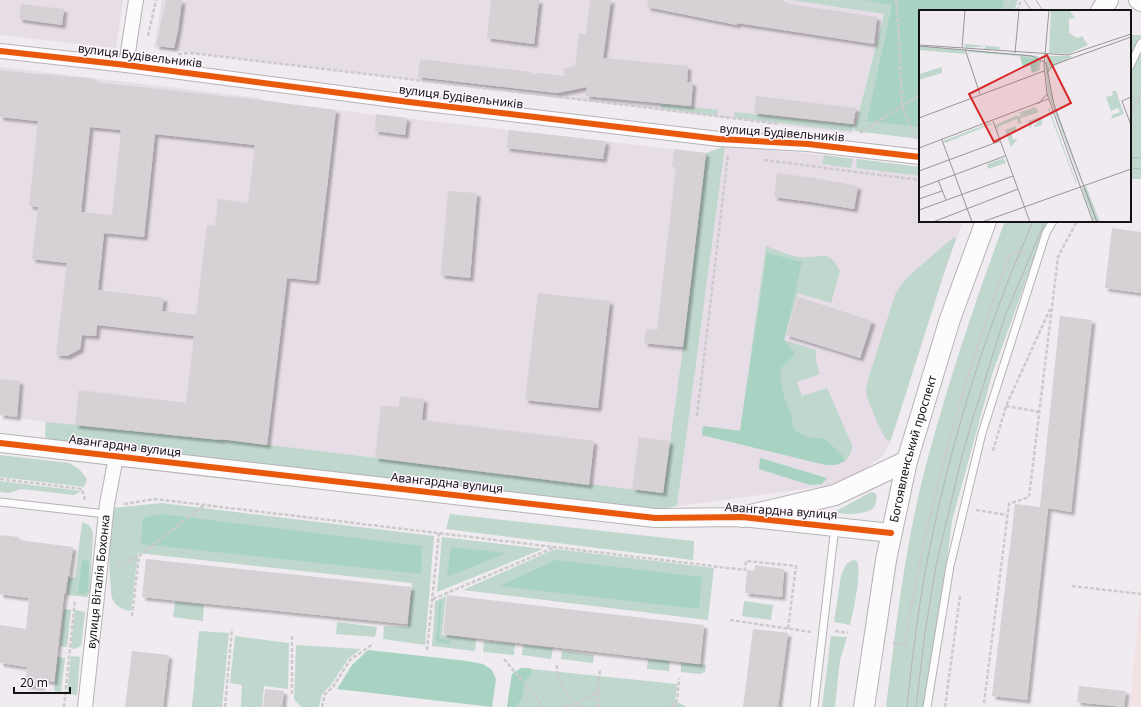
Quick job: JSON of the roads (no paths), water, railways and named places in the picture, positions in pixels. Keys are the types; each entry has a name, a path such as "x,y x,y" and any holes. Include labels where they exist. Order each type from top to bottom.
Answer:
{"main road":[{"path":"1102,10 1108,0"},
{"name":"Богоявленський проспект","path":"864,707 886,560 907,461 950,319 986,222"},
{"path":"742,517 835,496 907,461"}],"street":[{"path":"126,65 136,0"},
{"name":"вулиця Будівельників","path":"0,51 126,65 409,102 711,138 808,144 919,157"},
{"name":"Авангардна вулиця","path":"0,442 116,457 655,518 742,517 891,533"},
{"name":"вулиця Віталія Бохонка","path":"85,707 106,509 116,457"}],"lane":[{"path":"1131,64 1141,43"},
{"path":"927,707 950,566 982,433 1046,233 1052,222"},
{"path":"0,502 106,509"},
{"path":"814,707 835,526"}],"tram line":[{"path":"1024,0 1031,10"},
{"path":"1036,0 1042,10"},
{"path":"1131,158 1141,158"},
{"path":"1131,168 1141,169"},
{"path":"907,707 920,600 938,509 952,452 986,340 1033,222"},
{"path":"916,707 925,633 936,566 961,460 1005,316 1045,222"}]}
